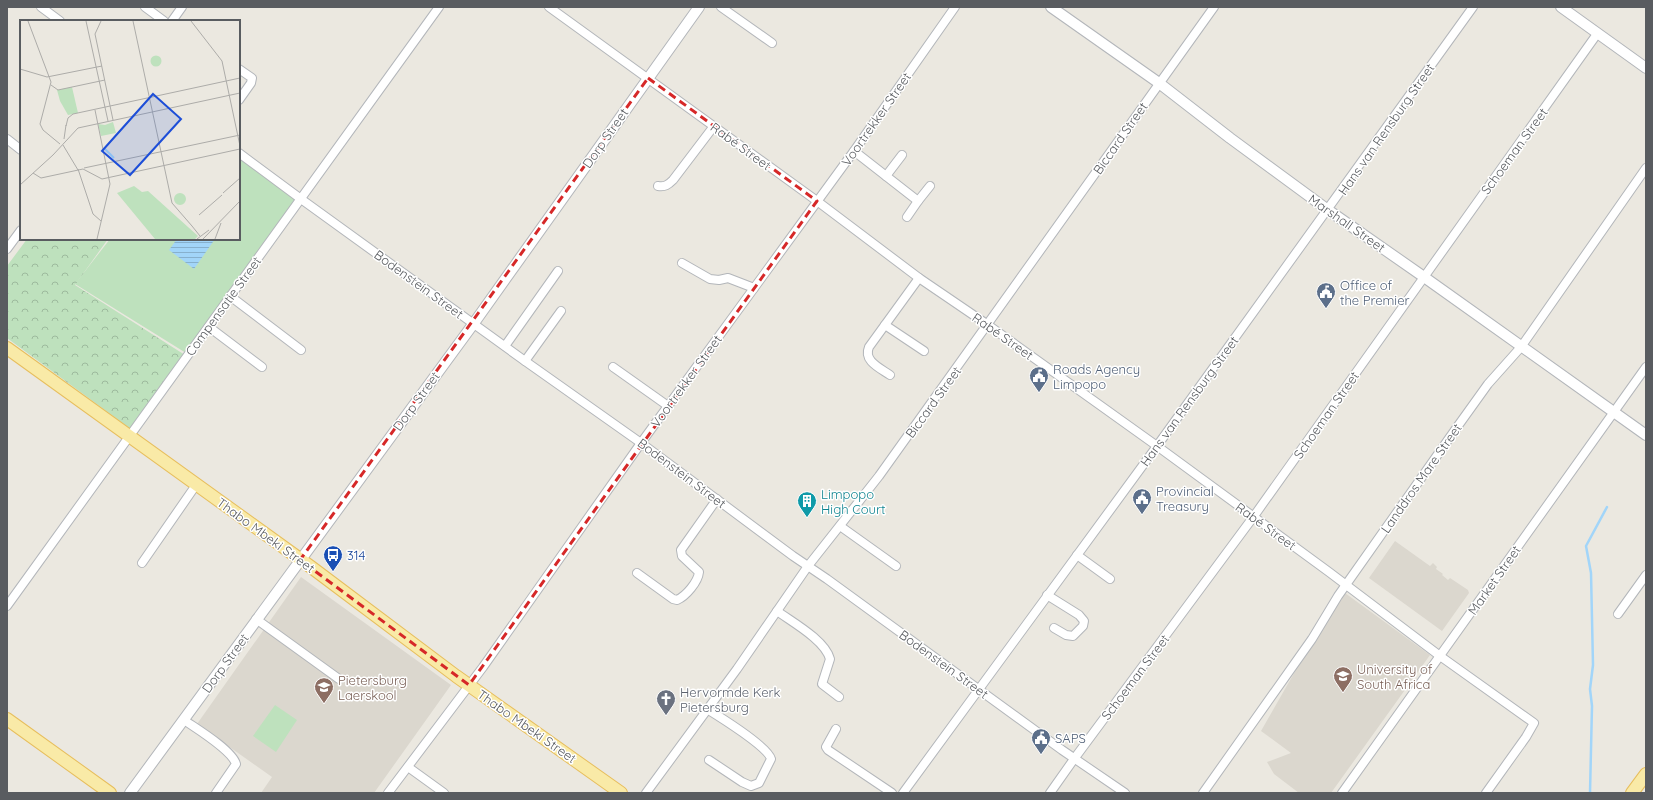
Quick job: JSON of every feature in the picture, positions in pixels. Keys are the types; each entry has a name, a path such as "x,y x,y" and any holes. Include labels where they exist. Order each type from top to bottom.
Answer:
{"main road":[{"name":"Thabo Mbeki Street","path":"7,348 196,484 469,685 621,793"},
{"path":"7,719 110,793"},
{"path":"1634,792 1646,774"}],"street":[{"path":"41,7 58,20"},
{"path":"145,7 163,20"},
{"path":"173,20 182,7"},
{"name":"Compensatie Street","path":"7,606 439,7"},
{"name":"Rabé Street","path":"549,7 817,201 919,278 988,325 1158,446 1440,656 1534,723 1526,737 1486,793"},
{"name":"Dorp Street","path":"130,793 474,322 699,7"},
{"path":"721,7 772,43"},
{"name":"Voortrekker Street","path":"388,793 469,685 641,443 854,151 955,7"},
{"name":"Marshall Street","path":"1051,7 1159,82 1230,138 1328,210 1646,435"},
{"name":"Biccard Street","path":"646,793 808,566 879,476 1214,7"},
{"name":"Hans van Rensburg Street","path":"903,793 1047,595 1158,446 1473,7"},
{"path":"1561,7 1646,68"},
{"name":"Schoeman Street","path":"1050,793 1254,516 1597,34"},
{"path":"240,70 252,78 251,83 240,99"},
{"path":"658,186 663,187 674,180 714,126"},
{"path":"7,139 20,149"},
{"path":"854,151 918,201"},
{"name":"Bodenstein Street","path":"240,154 300,199 474,322 525,361 641,443 1074,759 1125,793"},
{"path":"886,176 902,155"},
{"name":"Landdros Mare Street","path":"1203,793 1312,639 1346,585 1488,384 1521,347 1646,168"},
{"path":"907,217 930,186"},
{"path":"7,249 20,231"},
{"path":"682,263 710,279 719,280 728,278 754,288"},
{"path":"505,346 558,271"},
{"path":"890,374 874,363 868,356 867,352 869,346 919,278"},
{"path":"230,296 302,350"},
{"path":"525,361 561,311"},
{"path":"885,325 924,351"},
{"path":"209,327 262,367"},
{"path":"613,367 668,406"},
{"name":"Market Street","path":"1342,793 1646,367"},
{"path":"142,563 196,484"},
{"path":"637,574 673,599 677,600 681,598 693,585 699,572 682,556 681,550 717,499"},
{"path":"840,526 896,566"},
{"path":"1077,555 1110,579"},
{"path":"1618,614 1646,575"},
{"path":"1047,595 1080,615 1084,621 1081,630 1073,636 1066,635 1054,628"},
{"path":"777,611 817,641 826,650 830,659 822,684 839,697"},
{"path":"256,619 338,680"},
{"path":"707,709 762,747 771,758 759,783 751,786 742,782 709,760"},
{"path":"184,720 226,751 234,759 236,764 216,793"},
{"path":"836,729 826,746 828,750 892,793"},
{"path":"408,767 444,793"}],"highlighted area":[{"path":"648,78 817,201 469,685 300,560"}],"shaded area":[{"name":"University of South Africa","path":"1395,541 1430,566 1433,563 1437,567 1436,569 1448,580 1450,578 1468,590 1469,593 1442,631 1369,578"},
{"name":"Pietersburg Laerskool","path":"301,577 451,685 374,793 261,793 272,777 197,724"},
{"name":"University of South Africa","path":"1345,593 1430,655 1331,793 1299,793 1274,774 1267,762 1291,753 1261,731 1305,654"}],"green space":[{"path":"240,158 297,198 186,353 75,284 109,240 240,240"},
{"path":"26,240 107,240 75,285 185,355 132,430 7,338 7,266"},
{"path":"275,705 297,720 276,752 253,736"}],"water":[{"path":"176,240 214,240 194,269 169,250"}],"waterway":[{"path":"1590,793 1592,706 1590,689 1593,665 1591,573 1586,546 1607,507"}],"place":[{"name":"Office of the Premier","path":"1326,309"},
{"name":"Roads Agency Limpopo","path":"1039,393"},
{"name":"Provincial Treasury","path":"1142,515"},
{"name":"Limpopo High Court","path":"807,518"},
{"name":"314","path":"333,572"},
{"name":"University of South Africa","path":"1343,693"},
{"name":"Pietersburg Laerskool","path":"324,704"},
{"name":"Hervormde Kerk Pietersburg","path":"666,716"},
{"name":"SAPS","path":"1041,755"}]}
